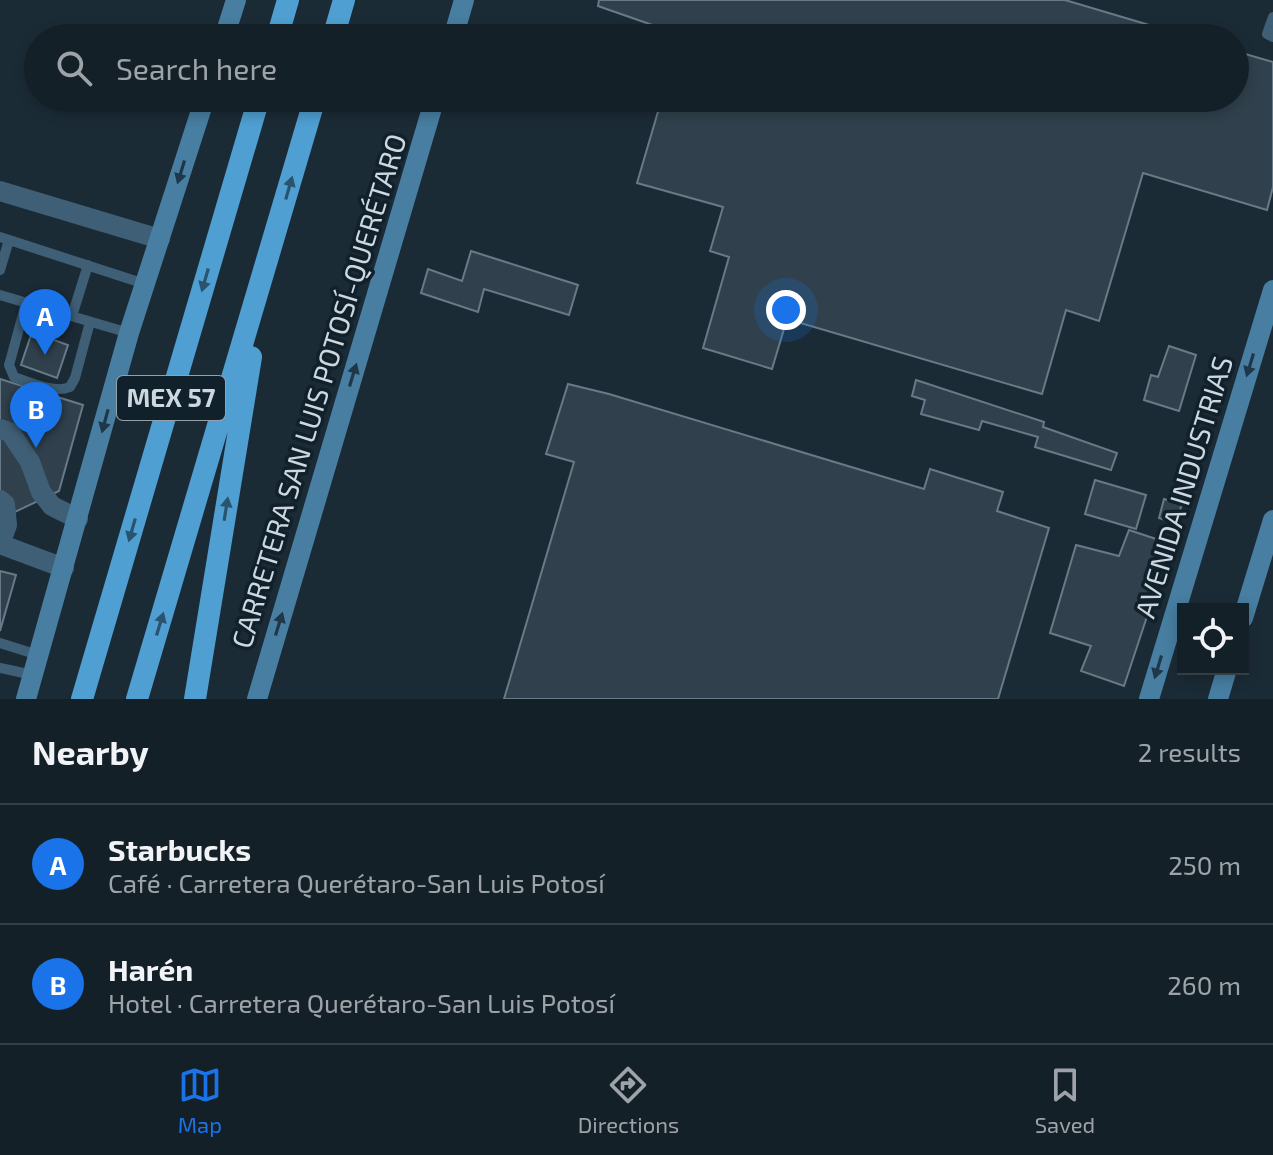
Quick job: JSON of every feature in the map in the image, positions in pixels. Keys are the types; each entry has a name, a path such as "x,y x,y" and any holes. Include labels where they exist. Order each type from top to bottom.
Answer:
{"highway":[{"path":"281,24 288,0"},
{"path":"337,24 344,0"},
{"name":"MEX 57","path":"82,699 255,112"},
{"name":"MEX 57","path":"137,699 311,112"},
{"path":"195,699 267,263"}],"main road":[{"path":"228,24 236,0"},
{"path":"457,24 464,0"},
{"path":"26,699 129,333 201,112"},
{"name":"CARRETERA SAN LUIS POTOSÍ-QUERÉTARO","path":"257,699 431,112"},
{"name":"AVENIDA INDUSTRIAS","path":"1149,699 1273,290"},
{"path":"1248,603 1273,520"},
{"path":"1218,699 1225,675"}],"street":[{"path":"0,191 160,239"},
{"path":"0,429 10,432 30,462 41,492 52,506 78,519"},
{"path":"0,500 5,504 7,525 0,544 64,568"}],"lane":[{"path":"1273,17 1267,34 1273,37"},
{"path":"0,270 4,238 145,284"},
{"path":"72,316 88,265"},
{"path":"0,295 129,333"},
{"path":"26,303 9,365 14,377 24,380 56,389 70,387 90,322"},
{"path":"0,643 36,665"},
{"path":"0,668 36,665"}],"building":[{"path":"599,0 1065,0 1146,24 649,24 598,6"},
{"path":"1249,55 1273,62 1273,187 1267,210 1143,173 1099,321 1066,310 1042,394 787,319 772,369 703,348 729,257 710,251 723,207 637,183 658,112 1249,112"},
{"path":"471,251 578,285 569,315 484,289 478,312 421,293 428,269 462,281"},
{"path":"32,332 68,345 57,378 21,365"},
{"path":"1169,346 1196,355 1179,411 1144,400 1151,375 1158,377"},
{"path":"0,379 83,405 59,491 0,519"},
{"path":"916,380 1044,422 1043,427 1117,453 1111,470 1035,447 1038,437 982,421 979,430 921,414 925,400 912,396"},
{"path":"568,384 924,489 930,469 1003,492 997,511 1049,528 998,699 504,699 574,462 546,454"},
{"path":"1095,480 1146,495 1136,529 1085,514"},
{"path":"1164,499 1182,504 1176,523 1159,518"},
{"path":"1129,530 1171,544 1124,686 1081,671 1091,646 1050,633 1076,545 1119,556"},
{"path":"0,571 16,575 0,631"}],"place":[{"name":"Starbucks","path":"45,355"},
{"name":"Harén","path":"36,448"}]}
